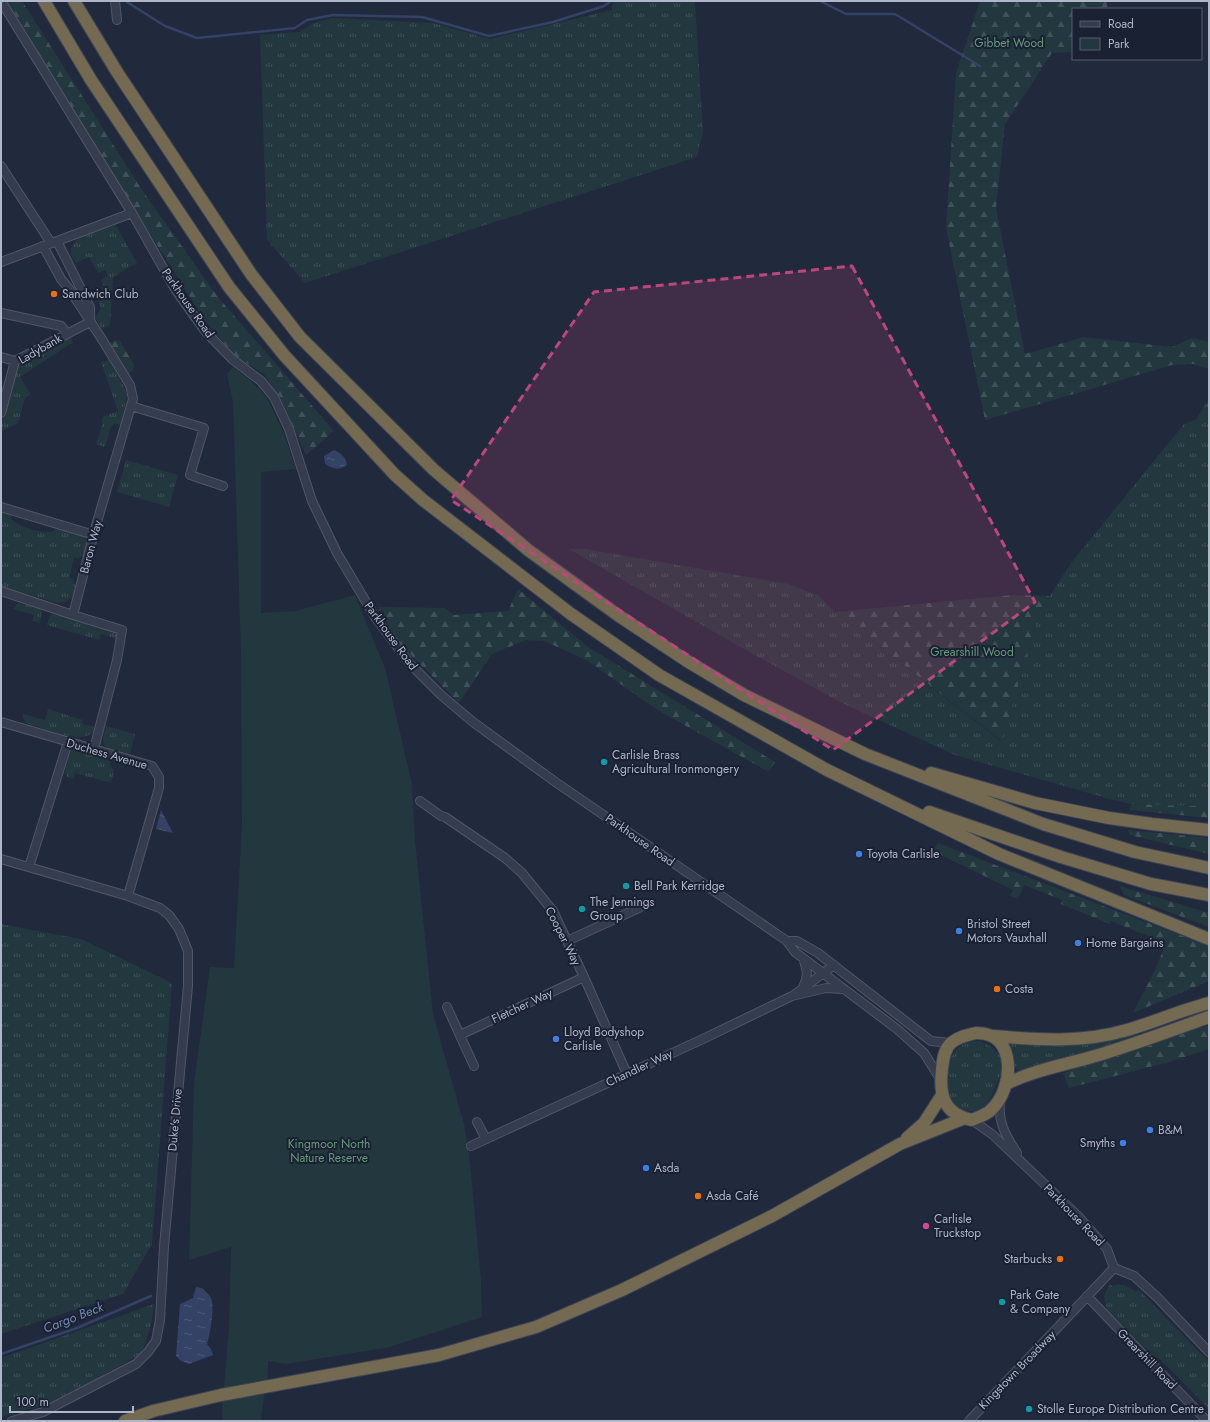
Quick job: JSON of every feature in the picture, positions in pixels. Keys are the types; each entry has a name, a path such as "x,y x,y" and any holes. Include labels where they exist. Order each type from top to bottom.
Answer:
{"highway":[{"path":"44,1 91,80 229,287 284,355 395,475 423,500 565,609 659,675 827,770 999,854 1209,939"},
{"path":"74,1 118,72 251,274 300,337 434,470 528,550 619,616 687,661 744,695 865,754 1043,824 1135,852 1209,868"},
{"path":"865,754 1035,803 1130,821 1209,830"},
{"path":"885,797 1061,857 1151,884 1209,895"},
{"path":"968,1119 956,1114 950,1109 942,1095 941,1080 944,1057 950,1044 962,1036 983,1033 994,1036 1042,1040 1065,1040 1127,1030 1207,1003"},
{"path":"1006,1084 1032,1073 1101,1054 1209,1017"},
{"path":"125,1421 153,1411 221,1395 439,1355 536,1326 622,1290 772,1216 900,1144 990,1112 1000,1100 1006,1084 1008,1068 1006,1054 1000,1042 994,1036"},
{"path":"900,1144 924,1123 942,1095"}],"street":[{"name":"Parkhouse Road","path":"1,1 132,213 175,288 205,331 232,359 261,381 274,397 289,429 312,501 337,553 375,617 411,665 473,722 554,781 788,941 795,952 898,1029 924,1053 941,1080"},
{"path":"116,1 116,20"},
{"path":"1,166 4,175 90,306 90,322"},
{"path":"1,262 132,213"},
{"name":"Baron Way","path":"50,243 61,279 103,340 130,385 133,399 73,615"},
{"path":"1,313 61,326 67,333"},
{"name":"Ladybank","path":"1,413 15,361 90,322"},
{"path":"1,357 15,361"},
{"path":"131,406 204,428 190,476 222,486"},
{"path":"1,507 94,535"},
{"path":"1,591 122,630 117,660 94,749"},
{"name":"Duchess Avenue","path":"1,722 152,766 159,777 159,788 128,896"},
{"path":"29,867 68,742"},
{"name":"Cooper Way","path":"420,801 505,858 522,873 553,911 627,1074"},
{"name":"Duke's Drive","path":"1,859 128,896 160,908 169,915 179,929 188,951 188,986 164,1238 160,1320 156,1341 136,1364 43,1412 12,1421"},
{"path":"567,941 641,907"},
{"name":"Parkhouse Road","path":"788,941 797,941 818,953 931,1041 950,1044"},
{"path":"803,958 807,976 803,987"},
{"path":"826,988 832,980 834,965"},
{"name":"Chandler Way","path":"792,996 834,965"},
{"name":"Fletcher Way","path":"460,1035 584,977"},
{"name":"Chandler Way","path":"471,1146 792,996 826,988 844,989"},
{"path":"447,1007 474,1066"},
{"name":"Parkhouse Road","path":"1000,1100 999,1111 1005,1133 1021,1161"},
{"name":"Parkhouse Road","path":"968,1119 993,1135 1078,1216 1107,1249 1114,1268"},
{"path":"477,1122 486,1139"},
{"path":"1114,1268 1134,1276 1157,1296 1209,1352"},
{"name":"Kingstown Broadway","path":"969,1421 1114,1268"},
{"name":"Grearshill Road","path":"1087,1296 1207,1421"}],"highlighted area":[{"path":"852,266 1035,602 833,750 451,500 594,292"}],"green space":[{"path":"7,1 22,1 142,190 218,297 334,431 306,455 280,397 264,374 235,356 204,319 122,190"},
{"path":"613,1 695,1 703,132 697,157 305,283 267,240 260,35 299,32 313,23 333,18 433,23 490,39 612,10"},
{"name":"Gibbet Wood","path":"980,1 1106,1 1108,8 1072,8 1072,52 1052,53 1005,124 996,208 1025,354 1084,337 1172,347 1192,338 1209,342 1209,369 1193,364 1172,365 985,420 946,228 956,73"},
{"path":"115,224 137,263 113,277 110,325 102,329 95,318 101,308 98,302 109,296 101,280 108,276 105,270 98,273 89,257 76,263 71,255 71,248 78,238"},
{"path":"69,335 73,342 20,377 31,394 25,398 18,423 1,432 1,424 19,363"},
{"path":"115,340 120,341 134,365 133,370 129,374 125,373 110,347 110,343"},
{"path":"109,360 127,395 121,425 114,423 111,427 105,447 96,444 102,425 102,417 118,411 101,362"},
{"name":"Kingmoor North Nature Reserve","path":"233,367 250,380 266,396 283,431 296,469 261,472 261,613 295,611 355,595 385,668 412,784 415,840 433,1014 464,1124 469,1152 481,1280 482,1317 390,1347 286,1364 268,1361 261,1421 223,1421 222,1410 229,1328 231,1247 189,1260 194,1083 210,967 234,968 242,824 241,654 233,402 227,374"},
{"path":"1209,398 1209,799 1195,806 1131,804 955,755 844,704 569,549 585,549 788,584 818,595 835,612 1001,741 1039,612 1071,563 1184,424 1196,420"},
{"path":"126,460 178,475 169,507 117,492"},
{"path":"1,509 13,513 11,519 25,527 38,531 50,532 54,531 58,526 83,534 88,538 84,555 79,558 74,558 69,578 73,579 76,589 72,598 65,602 57,603 1,586"},
{"path":"518,589 588,647 775,762 769,772 659,711 586,660 544,641 526,640 492,654 459,703 401,645 377,607 445,608 453,615 508,611"},
{"name":"Grearshill Wood","path":"1013,595 1049,596 1039,612 1002,741 835,612"},
{"path":"18,603 41,609 40,623 32,621 34,615 13,609"},
{"path":"54,611 117,630 117,639 101,634 99,640 47,625 50,615"},
{"path":"48,709 83,720 82,724 97,727 92,733 75,737 26,723 23,718 23,714 45,720"},
{"path":"106,726 135,734 130,754 105,746 103,739"},
{"path":"81,749 112,756 110,764 114,771 111,783 75,773 74,779 67,777 65,772 70,752"},
{"path":"1209,799 1209,818 1130,810 1131,804 1195,806"},
{"path":"1128,830 1209,838 1209,854 1130,835"},
{"path":"938,843 1209,946 1209,981 1133,1013 1155,970 1166,943 1111,921 1110,924 1061,904 1062,900 1024,885 1018,899 1010,896 1013,890 933,851"},
{"path":"1120,886 1209,913 1209,927 1124,895"},
{"path":"1,924 81,939 172,983 152,1244 123,1294 1,1334"},
{"path":"1209,1010 1209,1013 1107,1048 1068,1059 1037,1065 1020,1071 1016,1069 1011,1052 1011,1043 1060,1044 1109,1040 1147,1031"},
{"path":"1209,1025 1209,1049 1169,1062 1069,1088 1063,1073"},
{"path":"980,1041 997,1052 1002,1065 1002,1070 993,1094 987,1103 979,1110 967,1111 958,1107 952,1100 947,1082 947,1071 954,1053 960,1046 967,1043"},
{"path":"1110,1284 1112,1286 1125,1286 1136,1292 1139,1290 1209,1362 1209,1409 1161,1360 1151,1354 1107,1309 1104,1296"},
{"path":"154,1304 151,1325 142,1353 98,1378 47,1404 1,1417 1,1358"}],"water":[{"path":"334,450 343,456 347,465 336,469 325,464 324,456"},
{"path":"161,810 173,833 156,829"},
{"path":"196,1287 202,1288 211,1298 212,1302 211,1328 207,1344 213,1355 189,1364 181,1361 176,1356 180,1304 193,1298"}],"waterway":[{"path":"127,2 165,26 197,38 295,28 307,20 333,15 422,17 489,36 553,22 604,6 611,1"},
{"path":"820,1 846,14 895,14 980,66"},
{"name":"Cargo Beck","path":"1,1354 77,1328 151,1296"}],"place":[{"name":"Sandwich Club","path":"54,294"},
{"name":"Carlisle Brass Agricultural Ironmongery","path":"604,762"},
{"name":"Toyota Carlisle","path":"859,854"},
{"name":"Bell Park Kerridge","path":"626,886"},
{"name":"The Jennings Group","path":"582,909"},
{"name":"Bristol Street Motors Vauxhall","path":"959,931"},
{"name":"Home Bargains","path":"1078,943"},
{"name":"Costa","path":"997,989"},
{"name":"Lloyd Bodyshop Carlisle","path":"556,1039"},
{"name":"B&M","path":"1150,1130"},
{"name":"Smyths","path":"1123,1143"},
{"name":"Asda","path":"646,1168"},
{"name":"Asda Café","path":"698,1196"},
{"name":"Carlisle Truckstop","path":"926,1226"},
{"name":"Starbucks","path":"1060,1259"},
{"name":"Park Gate & Company","path":"1002,1302"},
{"name":"Stolle Europe Distribution Centre","path":"1029,1409"}]}
